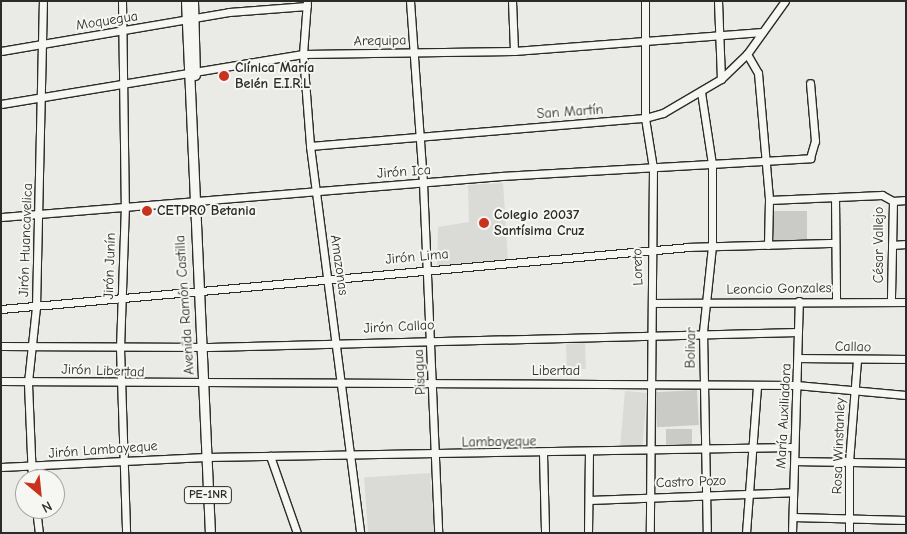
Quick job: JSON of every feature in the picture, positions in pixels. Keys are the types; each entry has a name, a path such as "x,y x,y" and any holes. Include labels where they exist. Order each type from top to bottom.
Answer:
{"main road":[{"name":"Avenida Ramón Castilla","path":"186,1 190,18 195,200 206,347 206,457 210,533"},
{"name":"Avenida Ramón Castilla","path":"190,18 193,1"}],"street":[{"name":"Jirón Huancavelica","path":"30,468 28,382 36,307 40,212 44,95 44,1"},
{"name":"Jirón Junín","path":"122,1 125,80 125,205 120,384 126,533"},
{"name":"Pisagua","path":"410,1 423,183 438,533"},
{"path":"512,1 514,50"},
{"name":"Loreto","path":"645,1 645,118 653,168 650,251 652,303 649,385 650,533"},
{"path":"718,1 720,79"},
{"name":"San Martín","path":"310,146 645,118 701,92 720,79 747,54 785,1"},
{"name":"Moquegua","path":"1,51 122,32 190,18 307,4"},
{"name":"Amazonas","path":"307,4 303,54 310,146 338,343 360,533"},
{"name":"Arequipa","path":"1,104 125,80 192,72 303,54 514,50 762,32"},
{"path":"747,54 758,74 769,200 768,244"},
{"name":"Jirón Ica","path":"1,217 125,205 423,183 712,164 765,163 810,158 815,141 810,82"},
{"name":"Bolivar","path":"701,92 712,164 712,246 705,302 702,451 707,496 707,533"},
{"name":"César Vallejo","path":"835,198 882,195 893,201 891,300"},
{"path":"769,200 835,198 836,300"},
{"path":"893,201 906,200"},
{"name":"Jirón Lima","path":"1,308 121,301 201,294 427,268 712,246 835,244"},
{"path":"892,245 906,244"},
{"name":"Leoncio Gonzales","path":"652,303 836,300 891,300 906,302"},
{"name":"María Auxiliadora","path":"792,533 795,461 793,447 799,358 799,301"},
{"name":"Jirón Callao","path":"1,346 206,347 431,338 652,335 704,332 798,332"},
{"name":"Callao","path":"799,358 906,359"},
{"name":"Rosa Winstanley","path":"849,533 849,462 853,391 857,360"},
{"name":"Jirón Libertad","path":"1,381 207,385"},
{"name":"Libertad","path":"207,385 343,382 796,385 906,394"},
{"path":"746,533 748,492 754,450 757,385"},
{"name":"Lambayeque","path":"206,457 352,454 543,454 754,450 793,447"},
{"path":"588,533 589,452"},
{"path":"543,454 545,533"},
{"path":"270,456 297,533"},
{"name":"Jirón Lambayeque","path":"1,467 30,468 123,460 206,457"},
{"path":"795,461 906,463"},
{"name":"Castro Pozo","path":"589,500 650,496 707,496 748,492 793,492"},
{"path":"793,518 906,520"},
{"path":"37,519 39,533"}],"shaded area":[{"name":"Colegio 20037 Santísima Cruz","path":"503,183 508,261 437,266 438,227 469,222 468,185"},
{"path":"771,211 807,211 807,241 771,241"},
{"path":"585,343 586,369 567,370 566,344"},
{"path":"697,390 699,425 657,427 655,392"},
{"path":"625,391 647,393 642,453 620,451"},
{"path":"666,429 692,429 692,445 666,445"},
{"path":"430,473 434,533 368,533 364,478"}],"place":[{"name":"Clínica María Belén E.I.R.L","path":"224,76"},
{"name":"CETPRO Betania","path":"147,211"},
{"name":"Colegio 20037 Santísima Cruz","path":"484,223"}]}
